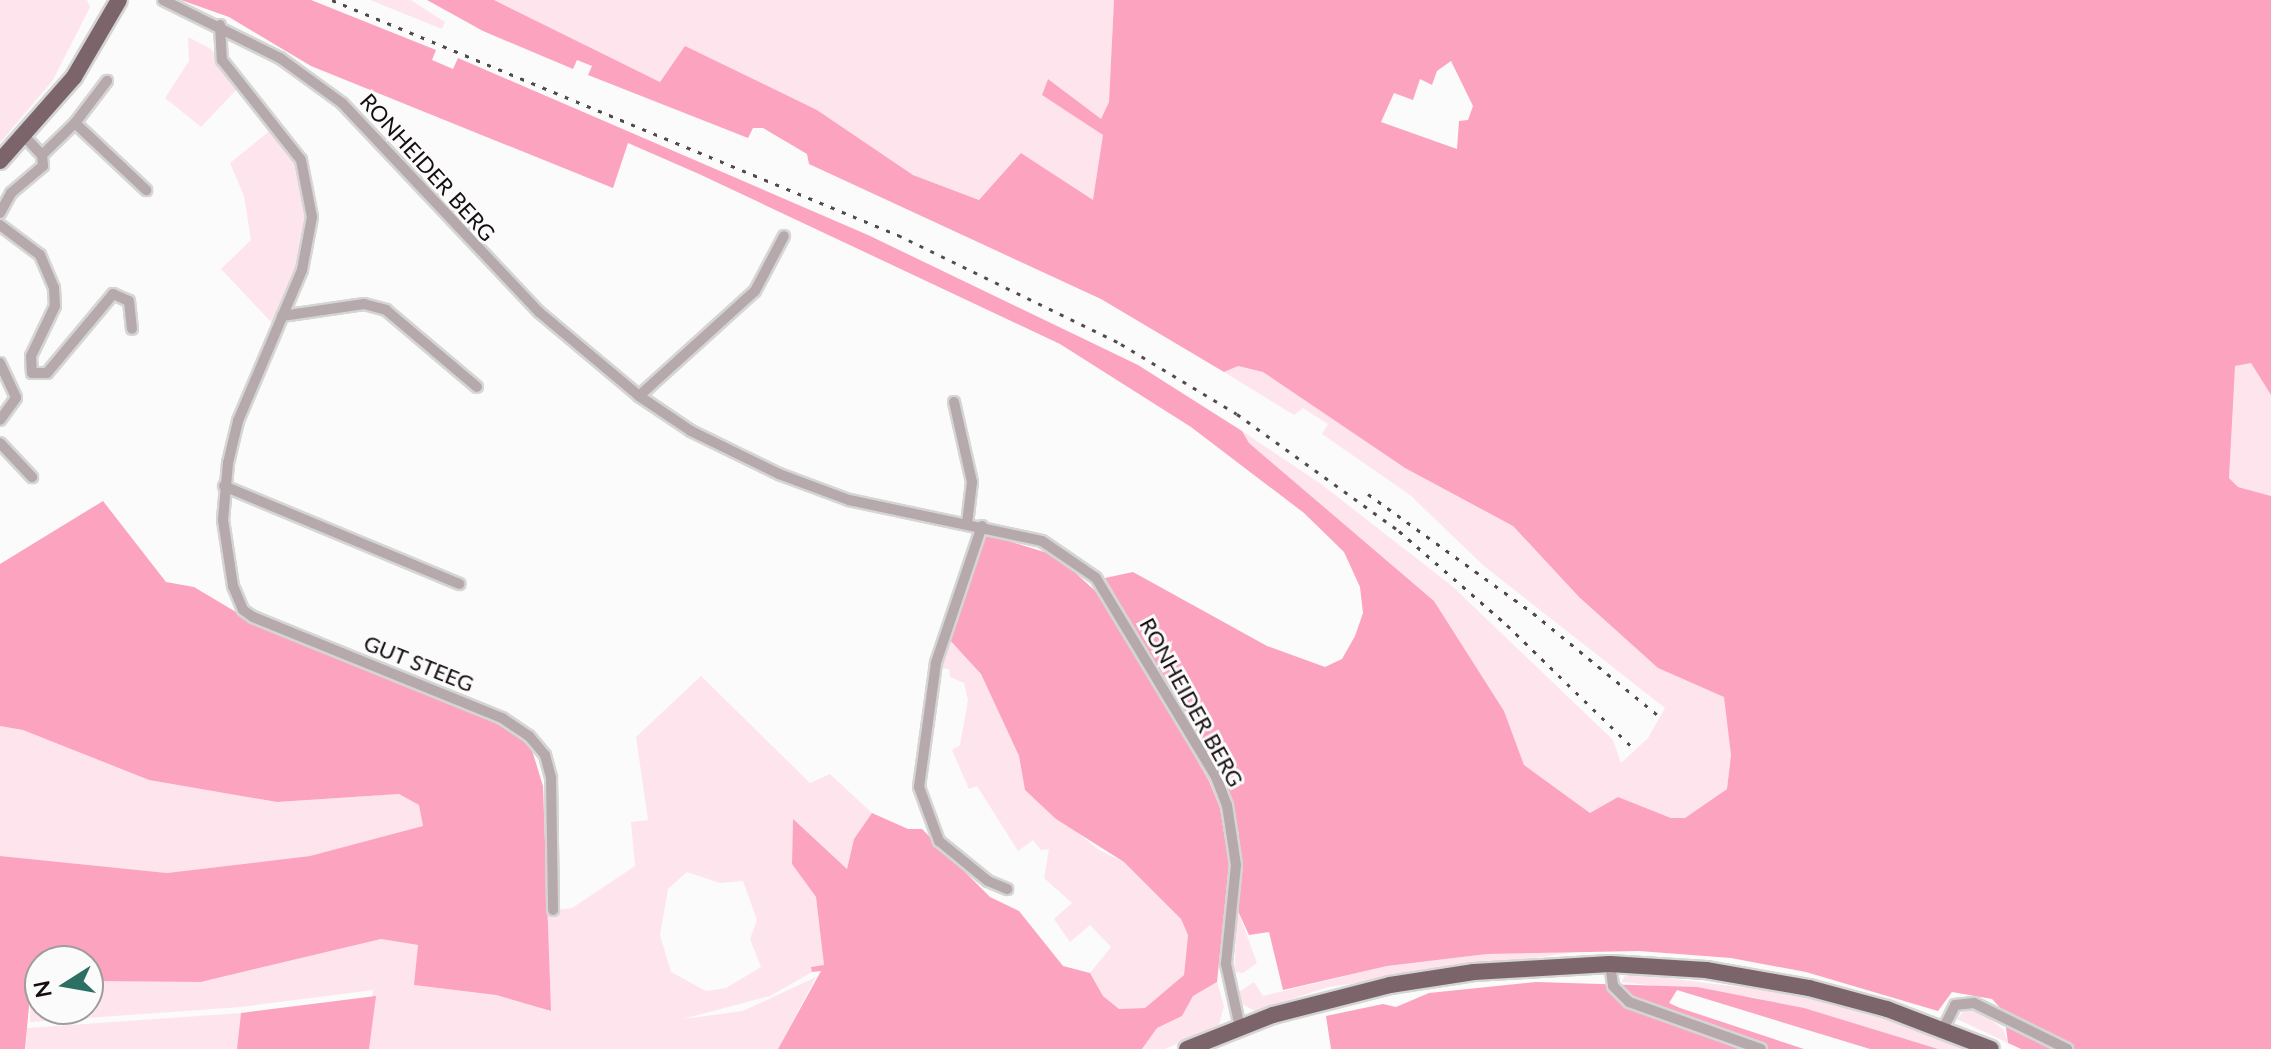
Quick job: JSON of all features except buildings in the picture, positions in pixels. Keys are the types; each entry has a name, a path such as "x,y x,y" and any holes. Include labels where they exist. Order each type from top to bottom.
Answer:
{"main road":[{"path":"0,161 25,137 79,69 119,0"},
{"path":"1187,1049 1240,1027 1319,1001 1408,982 1540,966 1610,964 1765,979 1943,1029 1991,1049"}],"street":[{"name":"RONHEIDER BERG","path":"163,0 220,25 301,70 342,103 490,265 639,396 691,431 779,474 849,500 982,526 1049,544 1096,578 1216,777 1235,835 1226,964 1240,1027"},
{"name":"GUT STEEG","path":"220,25 222,60 287,138 307,174 310,239 238,421 224,486 229,564 243,610 502,718 537,744 551,778 553,910"},
{"path":"42,155 75,123 107,81"},
{"path":"75,123 146,190"},
{"path":"0,213 11,193 43,166 42,155 25,137"},
{"path":"0,225 40,255 54,288 55,306 31,356 32,373 47,373 113,294 129,301 132,329"},
{"path":"639,396 755,291 784,236"},
{"path":"282,316 364,304 386,310 477,387"},
{"path":"0,363 16,390 0,420"},
{"path":"954,402 972,482 967,524"},
{"path":"0,443 32,477"},
{"path":"224,486 459,584"},
{"path":"982,526 936,663 919,787 939,841 988,881 1007,889"},
{"path":"1610,964 1613,986 1629,1002 1761,1049"},
{"path":"1943,1029 1955,1005 1974,1003 2067,1049"}],"shaded area":[{"path":"0,0 87,0 90,7 53,80 0,143"},
{"path":"181,0 311,0 436,50 432,60 453,69 458,58 868,235 1138,365 1242,431 1249,443 1434,601 1504,711 1524,765 1590,813 1618,797 1671,818 1685,818 1727,789 1731,755 1724,697 1658,668 1579,597 1513,526 1405,468 1263,372 1238,366 1224,372 1101,299 809,164 807,154 763,128 753,128 748,138 588,75 592,66 577,60 573,69 483,31 427,0 494,0 660,82 685,46 817,110 913,175 979,200 1021,153 1093,200 1103,135 1042,95 1048,79 1101,119 1109,102 1114,0 2271,0 2271,395 2251,363 2235,366 2229,478 2238,487 2271,496 2271,1049 2021,1049 2008,1043 2004,1012 1992,999 1952,992 1938,1011 1806,972 1731,958 1639,951 1487,954 1387,966 1283,990 1269,932 1249,935 1238,911 1239,834 1221,775 1105,578 1133,572 1267,646 1325,667 1342,659 1355,636 1363,613 1360,587 1344,552 1304,513 1191,427 1060,344 699,174 628,143 613,188 311,66 229,17","holes":["1451,61 1473,106 1468,120 1459,121 1457,149 1381,122 1394,93 1413,100 1420,79 1432,85 1437,71"]},
{"path":"370,0 411,0 445,22 442,29"},
{"path":"494,0 1114,0 1109,102 1101,120 1048,79 1042,95 1104,135 1094,201 1021,153 979,200 913,175 817,110 685,47 660,82"},
{"path":"188,37 211,49 238,88 201,127 165,98 189,61"},
{"path":"272,129 300,170 306,224 295,281 273,324 221,269 251,240 244,196 230,163"},
{"path":"2251,363 2271,395 2271,496 2238,487 2229,478 2232,375 2235,365"},
{"path":"1237,366 1263,372 1405,468 1513,526 1579,597 1658,668 1725,697 1731,755 1727,789 1685,818 1671,818 1618,797 1590,813 1524,765 1504,711 1434,601 1249,443 1242,431 1321,484 1452,586 1613,740 1621,763 1648,738 1665,708 1484,566 1410,495 1322,434 1328,424 1303,408 1294,415 1224,372"},
{"path":"103,501 166,582 194,587 241,615 501,723 531,747 543,786 551,1011 496,995 414,985 418,945 381,939 201,982 104,981 104,945 24,945 24,1025 27,1025 25,1049 0,1049 0,856 167,873 310,856 423,826 419,805 399,794 277,802 149,780 23,730 0,726 0,564"},
{"path":"983,533 1057,556 1104,599 1209,781 1220,808 1229,864 1217,982 1193,996 1182,1016 1157,1028 1142,1049 778,1049 821,971 812,972 811,967 824,965 816,897 792,864 793,819 847,869 854,839 872,813 908,829 922,829 990,897 1019,911 1063,966 1090,973 1103,996 1119,1009 1145,1008 1184,975 1188,935 1181,919 1124,862 1056,819 1025,790 1019,756 981,674 947,637"},
{"path":"947,637 981,674 1019,756 1025,790 1099,850 1124,862 1181,919 1188,935 1184,975 1145,1008 1119,1009 1103,996 1090,973 1111,947 1090,925 1070,942 1054,919 1072,903 1044,878 1049,849 1041,850 1033,840 1018,851 977,786 969,789 952,750 960,745 968,700 964,683 950,677 949,669 939,668"},
{"path":"701,676 810,783 830,774 872,813 854,839 847,869 793,820 792,864 816,897 824,965 812,967 812,972 770,996 683,1019 743,1011 816,977 778,1049 369,1049 373,990 241,1007 104,1017 104,981 202,982 381,939 418,945 415,985 496,995 550,1011 546,911 572,908 635,866 631,822 648,820 636,737","holes":["687,872 720,883 743,881 757,920 750,939 761,967 726,988 706,991 671,972 660,935 668,889"]},
{"path":"0,726 23,730 149,780 277,802 399,794 420,805 423,827 310,856 167,873 0,856"},
{"path":"1238,911 1257,963 1243,973 1234,972"},
{"path":"1576,952 1328,987 1255,1011 1242,1004 1237,993 1254,982 1263,996 1387,966 1487,954"},
{"path":"1627,973 1793,994 1905,1025 1967,1049 1938,1049 1753,997 1621,982"},
{"path":"1217,982 1224,1006 1219,1025 1165,1049 1142,1049 1157,1028 1182,1016 1193,996"},
{"path":"1536,982 1697,987 1804,1008 1938,1049 1870,1049 1677,990 1669,1003 1804,1049 1331,1049 1326,1016 1383,1004 1396,1007 1429,993"},
{"path":"376,996 369,1049 237,1049 241,1013"},
{"path":"1966,1008 1978,1010 2003,1029 2008,1043 1957,1019"},
{"path":"241,1013 237,1049 26,1049 27,1028"}],"railway":[{"path":"332,0 898,235 1121,344 1237,414 1399,531 1507,625 1632,747"},
{"path":"1368,494 1533,613 1660,717"}]}
